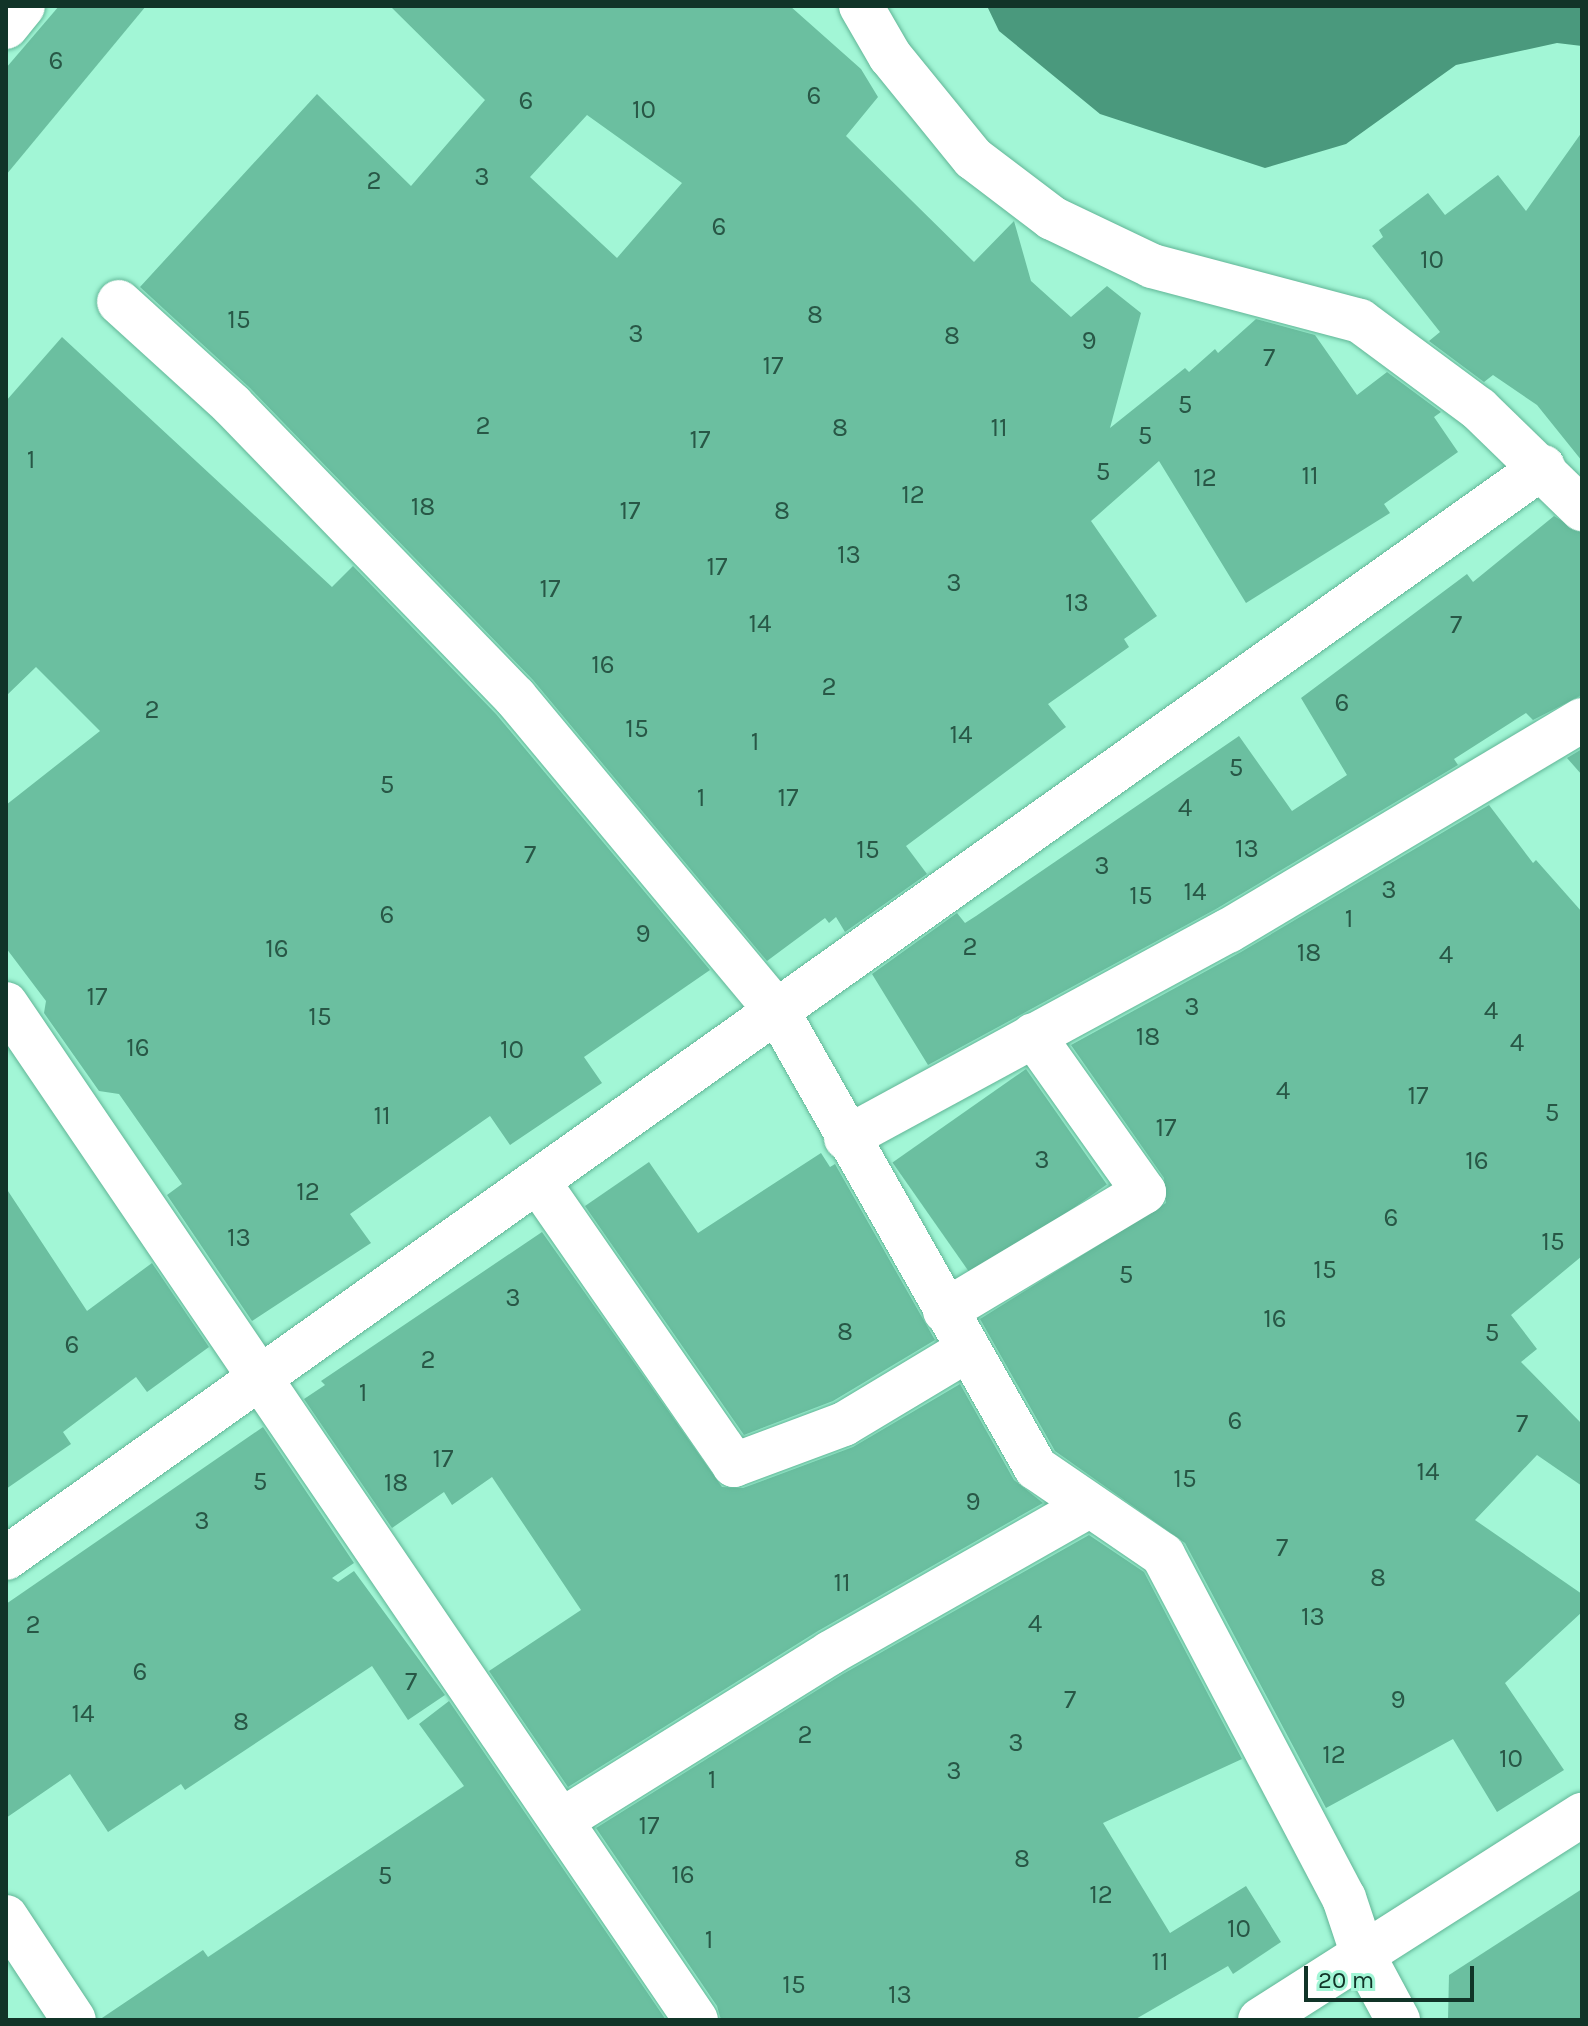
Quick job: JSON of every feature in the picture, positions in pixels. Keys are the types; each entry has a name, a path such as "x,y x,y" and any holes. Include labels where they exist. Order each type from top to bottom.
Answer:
{"street":[{"path":"6,27 23,6"},
{"path":"861,6 890,56 973,158 1052,218 1152,266 1360,321 1479,409 1543,467 1582,509"},
{"path":"119,302 232,405 515,697 779,1014 846,1138 1036,1468 1163,1555 1344,1898 1363,1955 1398,2020"},
{"path":"6,1558 779,1014 1543,467"},
{"path":"846,1138 1228,931 1582,720"},
{"path":"6,1004 696,2020"},
{"path":"945,1311 1144,1192 1033,1035"},
{"path":"539,1183 734,1465 844,1424 967,1350"},
{"path":"562,1820 830,1653 1089,1506"},
{"path":"1260,2020 1582,1815"},
{"path":"6,1917 74,2020"}],"shaded area":[{"path":"987,6 1582,6 1582,46 1557,43 1456,65 1346,144 1265,168 1100,114 999,31"}],"building":[{"path":"59,6 146,6 6,175 6,68"},
{"path":"390,6 790,6 861,69 878,97 846,136 974,262 1014,221 1031,281 1071,317 1107,286 1141,313 1110,428 1185,368 1189,372 1215,349 1218,353 1256,319 1315,335 1357,395 1387,372 1441,412 1434,417 1458,452 1384,504 1390,513 1246,603 1159,461 1091,521 1157,616 1124,639 1129,647 1048,704 1066,727 906,846 927,874 845,932 836,917 829,923 825,918 767,961 533,680 250,388 140,287 317,94 411,186 485,100","holes":["587,115 682,183 617,258 530,177"]},
{"path":"1582,132 1582,461 1537,405 1493,375 1484,382 1429,341 1440,332 1372,246 1383,237 1379,230 1428,193 1445,215 1498,175 1526,211"},
{"path":"62,337 332,587 353,566 496,714 710,970 584,1057 602,1083 510,1145 490,1116 350,1214 371,1243 252,1321 167,1195 182,1184 119,1094 99,1091 44,1013 46,1001 6,948 6,805 100,731 36,667 6,696 6,401"},
{"path":"1554,516 1582,533 1582,695 1533,720 1526,713 1454,759 1458,765 1216,909 928,1065 872,974 957,913 965,923 976,916 1239,736 1292,811 1347,775 1301,698 1467,574 1473,582"},
{"path":"1582,749 1582,775 1567,758"},
{"path":"1489,805 1533,863 1536,860 1582,912 1582,1256 1511,1315 1537,1349 1521,1362 1582,1424 1582,1486 1537,1455 1475,1520 1582,1594 1582,1612 1505,1683 1564,1770 1497,1812 1453,1739 1326,1808 1185,1543 1055,1451 980,1319 1166,1203 1164,1178 1071,1045 1241,952"},
{"path":"1026,1069 1107,1185 973,1278 892,1162"},
{"path":"821,1153 830,1167 835,1164 935,1340 833,1401 744,1435 585,1206 649,1162 698,1233"},
{"path":"6,1188 87,1311 152,1263 209,1347 147,1392 136,1377 63,1432 71,1444 6,1489"},
{"path":"542,1232 722,1487 743,1488 853,1447 960,1384 1014,1480 1043,1503 818,1631 568,1787 489,1671 581,1610 492,1477 452,1505 444,1492 392,1528 304,1399 325,1385 321,1381"},
{"path":"263,1427 354,1563 332,1578 338,1582 354,1571 445,1695 408,1720 372,1666 185,1790 181,1784 108,1832 70,1774 6,1818 6,1604"},
{"path":"1089,1535 1144,1572 1242,1759 1103,1823 1170,1933 1246,1886 1281,1942 1233,1974 1228,1966 1134,2020 721,2020 717,2006 596,1828 843,1674"},
{"path":"449,1701 666,2020 99,2020 203,1950 208,1957 464,1786 419,1724"},
{"path":"1582,1889 1582,2020 1448,2020 1449,1975"}]}
